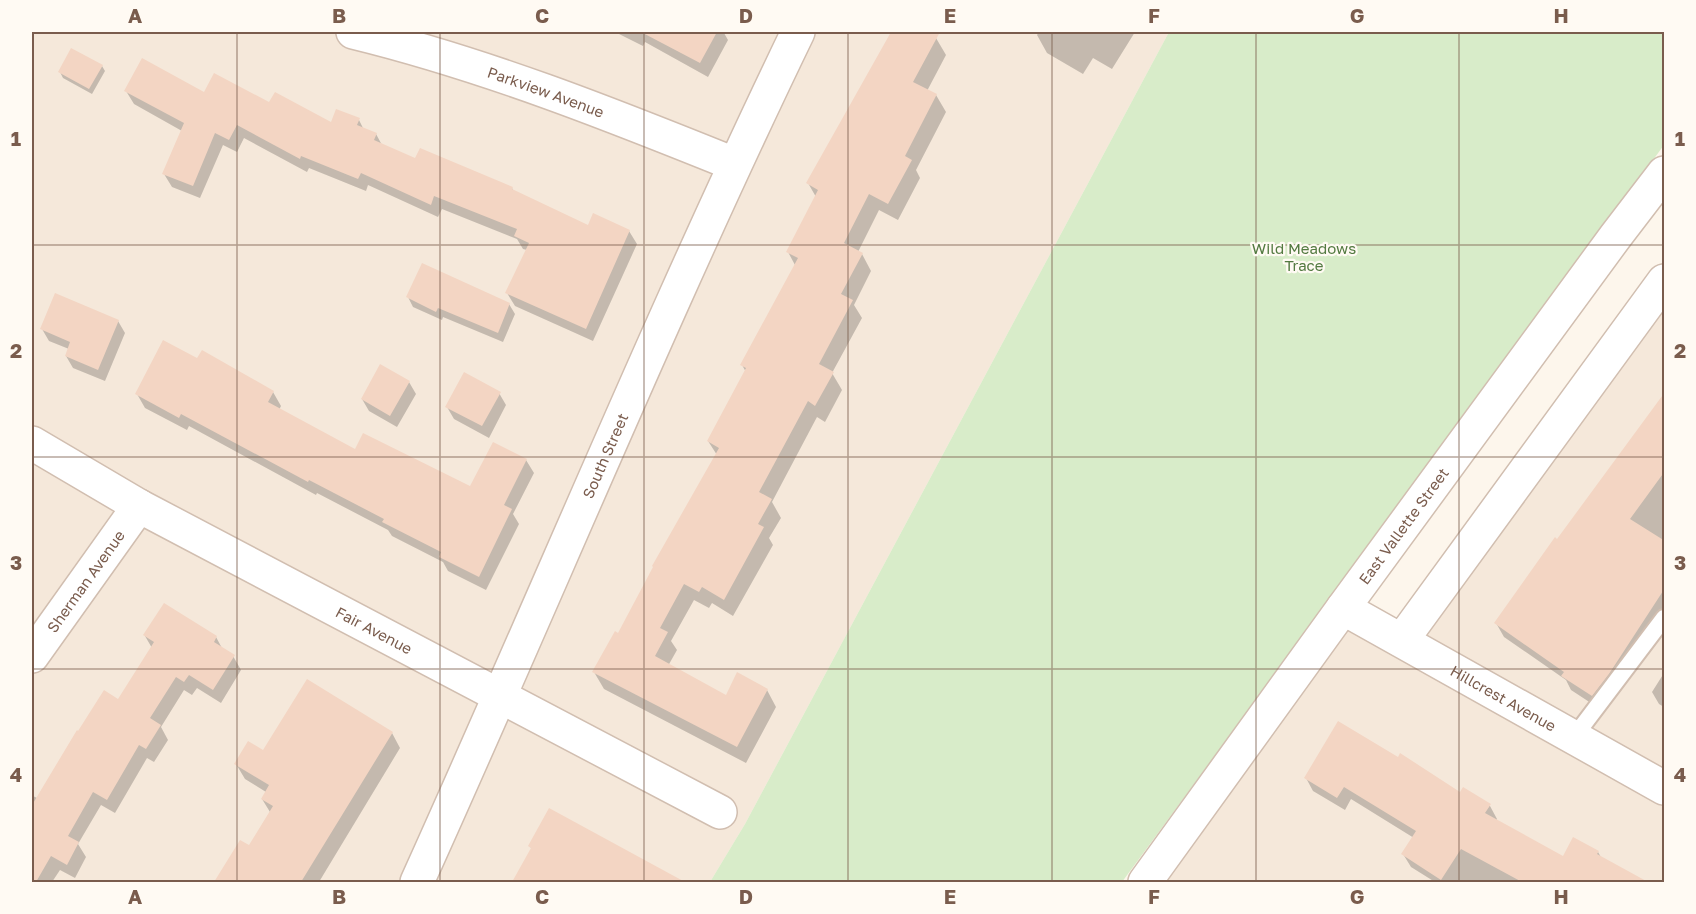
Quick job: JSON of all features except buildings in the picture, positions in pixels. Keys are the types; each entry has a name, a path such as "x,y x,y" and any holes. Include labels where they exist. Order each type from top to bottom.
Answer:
{"street":[{"name":"Parkview Avenue","path":"353,32 505,76 633,123 734,164"},
{"name":"South Street","path":"417,882 734,164 798,32"},
{"name":"East Vallette Street","path":"1145,882 1615,237 1662,183"},
{"path":"1402,640 1665,281"},
{"name":"Fair Avenue","path":"32,443 139,506 720,812"},
{"name":"Sherman Avenue","path":"32,656 139,506"},
{"name":"Hillcrest Avenue","path":"1343,608 1665,788"}],"lane":[{"path":"1574,737 1665,618"}],"shaded area":[{"path":"32,32 1169,32 745,824 710,882 32,882"},
{"path":"1664,303 1664,882 1159,882 1341,623 1402,659"}],"green space":[{"name":"Wild Meadows Trace","path":"1169,32 1664,32 1664,145 1122,882 710,882 745,824"}]}
